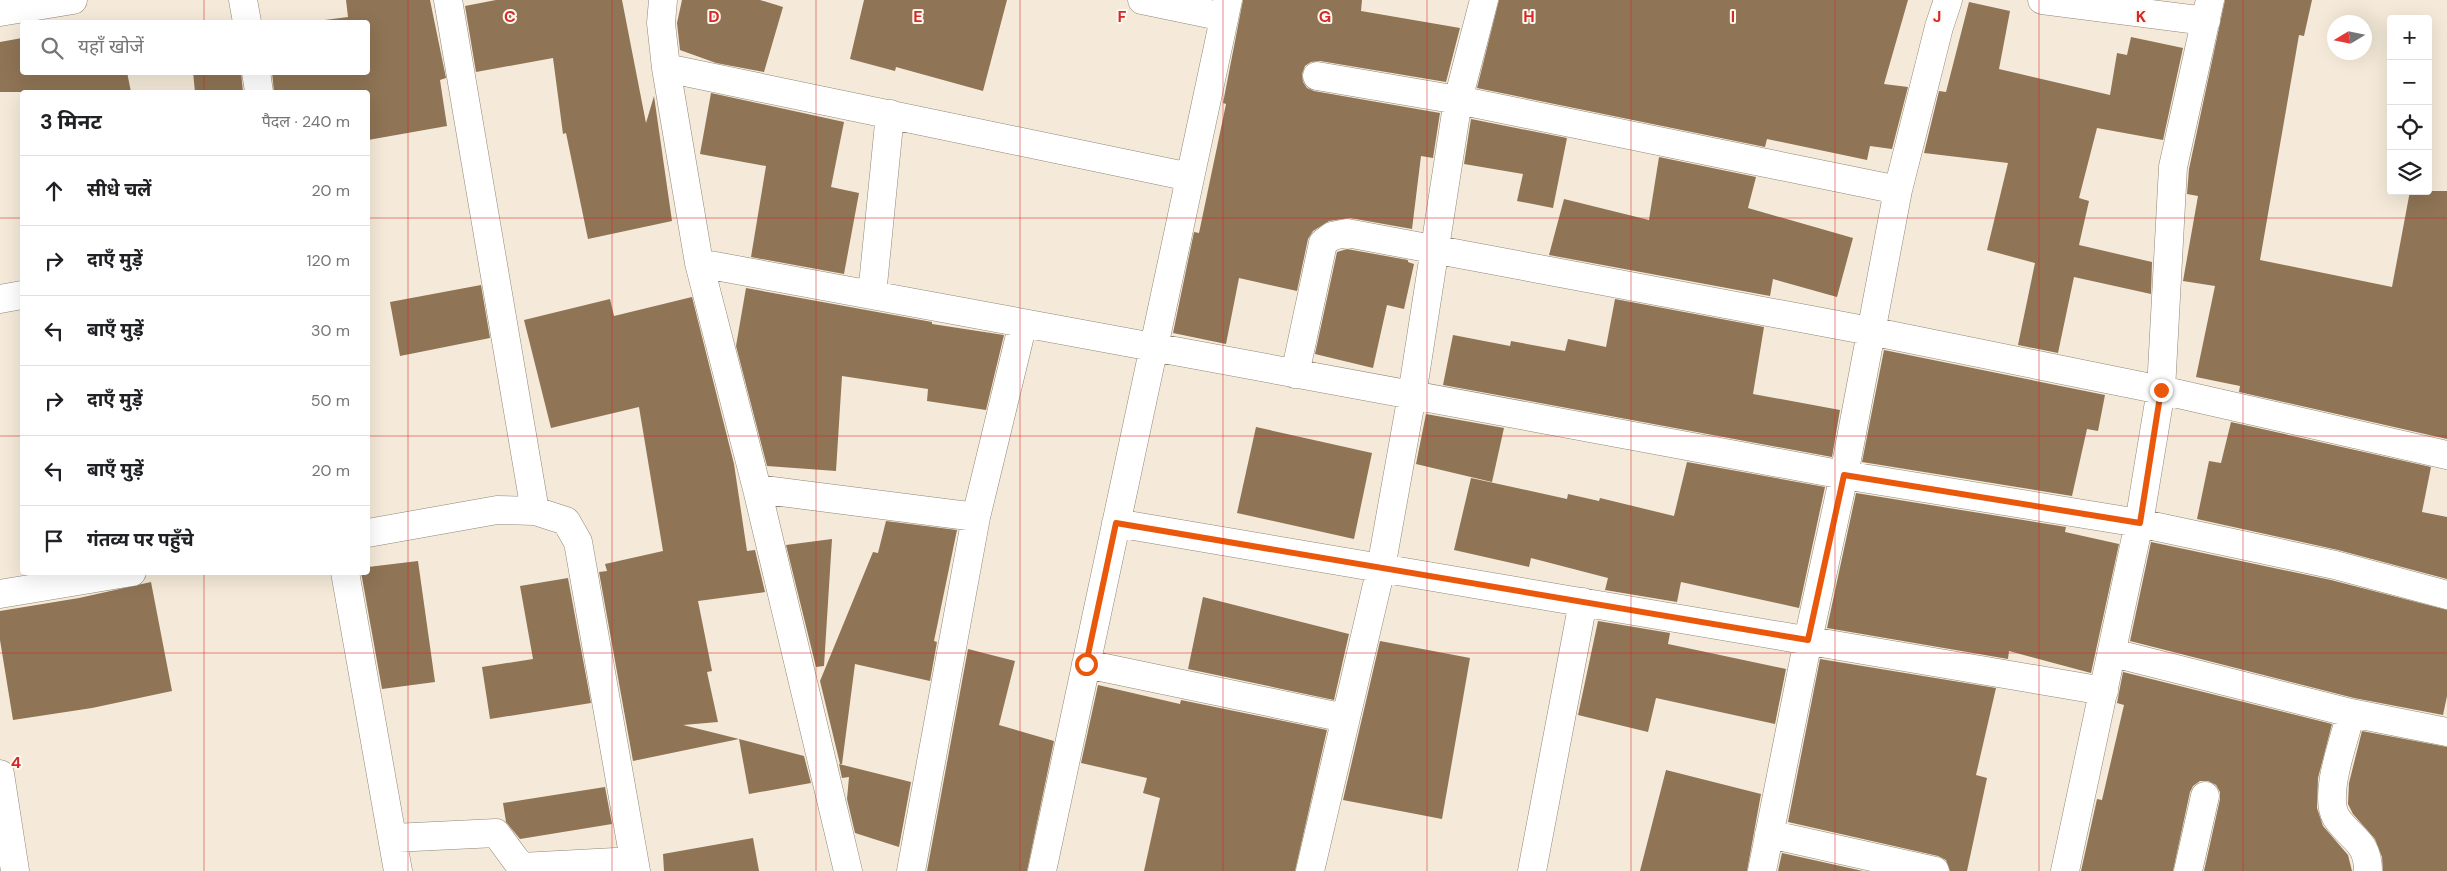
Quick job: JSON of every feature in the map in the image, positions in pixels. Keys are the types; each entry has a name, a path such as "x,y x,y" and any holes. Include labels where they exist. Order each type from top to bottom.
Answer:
{"street":[{"path":"0,12 73,0"},
{"path":"243,0 247,20"},
{"path":"448,0 535,511"},
{"path":"663,0 660,23 666,68 699,263 757,489 848,871"},
{"path":"1042,871 1226,9 1142,0"},
{"path":"1310,871 1381,568 1412,395 1458,100 1484,0"},
{"path":"1762,871 1808,640 1844,475 1898,190 1939,27 1948,0"},
{"path":"2042,0 2208,10 2174,166 2161,390 2140,523 2065,871"},
{"path":"666,68 1190,177"},
{"path":"256,75 259,90"},
{"path":"1317,76 1458,100 1898,190"},
{"path":"872,295 890,114"},
{"path":"1295,374 1323,244 1332,236 1347,233 1870,331 2161,390 2447,455"},
{"path":"699,263 1844,475 2140,523 2335,565 2447,595"},
{"path":"0,299 20,295"},
{"path":"911,871 976,517 1023,323"},
{"path":"757,489 976,517"},
{"path":"370,534 497,510 535,511 566,521 578,542 635,866 521,867 496,833 393,838"},
{"path":"1116,523 2104,691"},
{"path":"0,594 114,575"},
{"path":"346,575 398,871"},
{"path":"1532,871 1583,602"},
{"path":"2112,653 2351,713 2447,732"},
{"path":"1086,664 1345,718"},
{"path":"2351,713 2331,792 2336,816 2358,839 2368,857 2368,871"},
{"path":"0,774 15,871"},
{"path":"2188,871 2205,796"},
{"path":"1769,834 1935,871"}],"building":[{"path":"346,0 430,0 446,78 440,80 447,126 370,140 370,90 274,90 272,75 370,75 370,20 325,20 348,17"},
{"path":"496,0 622,0 646,123 654,96 672,221 588,239 566,133 563,134 553,58 476,72 465,6"},
{"path":"682,0 760,0 783,7 764,72 716,63 680,50 677,23"},
{"path":"864,0 1007,0 983,91 896,67 895,71 850,59"},
{"path":"1243,0 1362,0 1361,11 1460,28 1446,82 1320,61 1311,62 1305,66 1302,74 1303,82 1307,88 1314,91 1440,113 1433,158 1421,156 1412,229 1350,218 1329,221 1313,231 1308,239 1297,291 1239,278 1226,344 1173,333 1194,232 1199,233 1226,104 1223,103"},
{"path":"1499,0 1908,0 1884,84 1908,87 1892,149 1870,146 1867,160 1767,139 1765,147 1477,88"},
{"path":"2225,0 2312,0 2304,36 2299,35 2260,260 2392,287 2409,195 2432,195 2432,191 2447,191 2447,439 2239,392 2240,386 2196,377 2215,286 2183,281 2198,196 2187,194 2189,169"},
{"path":"1969,2 2010,11 1999,69 2110,95 2117,53 2127,55 2131,37 2183,48 2163,140 2097,128 2079,198 2089,201 2079,245 2152,262 2151,294 2074,277 2058,353 2018,345 2035,263 1987,250 2008,163 1924,153 1939,91 1946,92"},
{"path":"20,38 20,75 128,75 131,90 20,90 20,92 0,92 0,42"},
{"path":"193,75 241,75 243,90 195,90"},
{"path":"711,93 844,122 831,187 859,193 844,274 751,257 766,166 700,154"},
{"path":"1471,119 1567,138 1553,208 1517,201 1523,174 1464,164"},
{"path":"1659,157 1756,177 1748,208 1853,238 1837,297 1773,279 1770,296 1549,255 1564,199 1649,220"},
{"path":"1347,249 1408,260 1408,262 1414,264 1404,309 1387,305 1373,368 1315,354 1337,252"},
{"path":"481,285 490,338 400,356 390,302"},
{"path":"746,288 932,322 932,324 1004,335 986,410 927,401 928,389 842,376 836,471 767,466 736,346"},
{"path":"692,297 734,464 747,551 755,550 765,592 698,601 712,671 707,672 718,722 683,725 739,739 633,761 599,572 607,571 605,564 663,551 639,407 551,428 524,320 610,299 614,316"},
{"path":"1615,299 1764,327 1753,394 1840,410 1832,457 1443,385 1453,335 1510,346 1511,341 1565,351 1568,339 1606,347"},
{"path":"1884,350 2105,395 2098,431 2087,429 2072,496 1862,462"},
{"path":"1426,414 1504,428 1492,482 1416,464"},
{"path":"2231,422 2431,467 2422,512 2447,517 2447,579 2338,550 2197,519 2209,461 2221,463"},
{"path":"1256,427 1372,453 1354,539 1237,513"},
{"path":"1687,462 1825,487 1799,608 1681,582 1677,602 1605,590 1608,578 1531,558 1529,567 1454,550 1471,478 1567,499 1568,494 1599,501 1600,498 1674,516"},
{"path":"1856,493 2066,527 2065,532 2119,544 2091,673 2009,651 2008,659 1827,628"},
{"path":"886,521 957,530 934,641 937,642 930,681 855,664 842,764 840,764 820,681 873,552 878,553"},
{"path":"832,539 824,666 816,667 786,545"},
{"path":"2151,542 2331,580 2447,610 2447,696 2443,715 2354,698 2130,641"},
{"path":"418,561 435,682 382,689 362,575 370,575 370,567"},
{"path":"568,578 591,703 490,719 482,667 533,659 520,586"},
{"path":"151,582 172,691 92,708 13,720 0,640 0,611 79,598"},
{"path":"1203,597 1349,634 1334,700 1188,669"},
{"path":"1598,621 1670,633 1668,644 1786,669 1775,724 1656,698 1648,732 1578,715"},
{"path":"1380,641 1470,658 1442,819 1343,800"},
{"path":"968,649 1015,661 999,725 1054,741 1027,871 927,871"},
{"path":"1820,659 1996,688 1976,775 1987,778 1967,871 1950,871 1946,860 1938,856 1788,822"},
{"path":"2123,672 2332,724 2318,778 2317,808 2323,826 2348,855 2352,871 2204,871 2220,792 2216,785 2208,781 2200,781 2193,786 2190,792 2173,871 2081,871 2097,799 2102,800 2124,705 2117,703"},
{"path":"1098,685 1180,704 1181,700 1327,730 1295,871 1144,871 1160,798 1143,793 1147,778 1081,763"},
{"path":"2362,731 2447,747 2447,871 2383,871 2382,857 2375,839 2353,814 2348,804 2349,783"},
{"path":"739,739 804,756 811,783 749,794"},
{"path":"839,764 911,782 899,847 855,833 847,799 849,777 842,778"},
{"path":"1666,770 1761,794 1747,871 1640,871"},
{"path":"605,787 612,824 520,839 506,822 503,803"},
{"path":"753,838 759,871 664,871 663,854"},
{"path":"1782,853 1863,871 1778,871"}],"route":[{"path":"1086,664 1116,523 1808,640 1844,475 2140,523 2161,390"}]}
